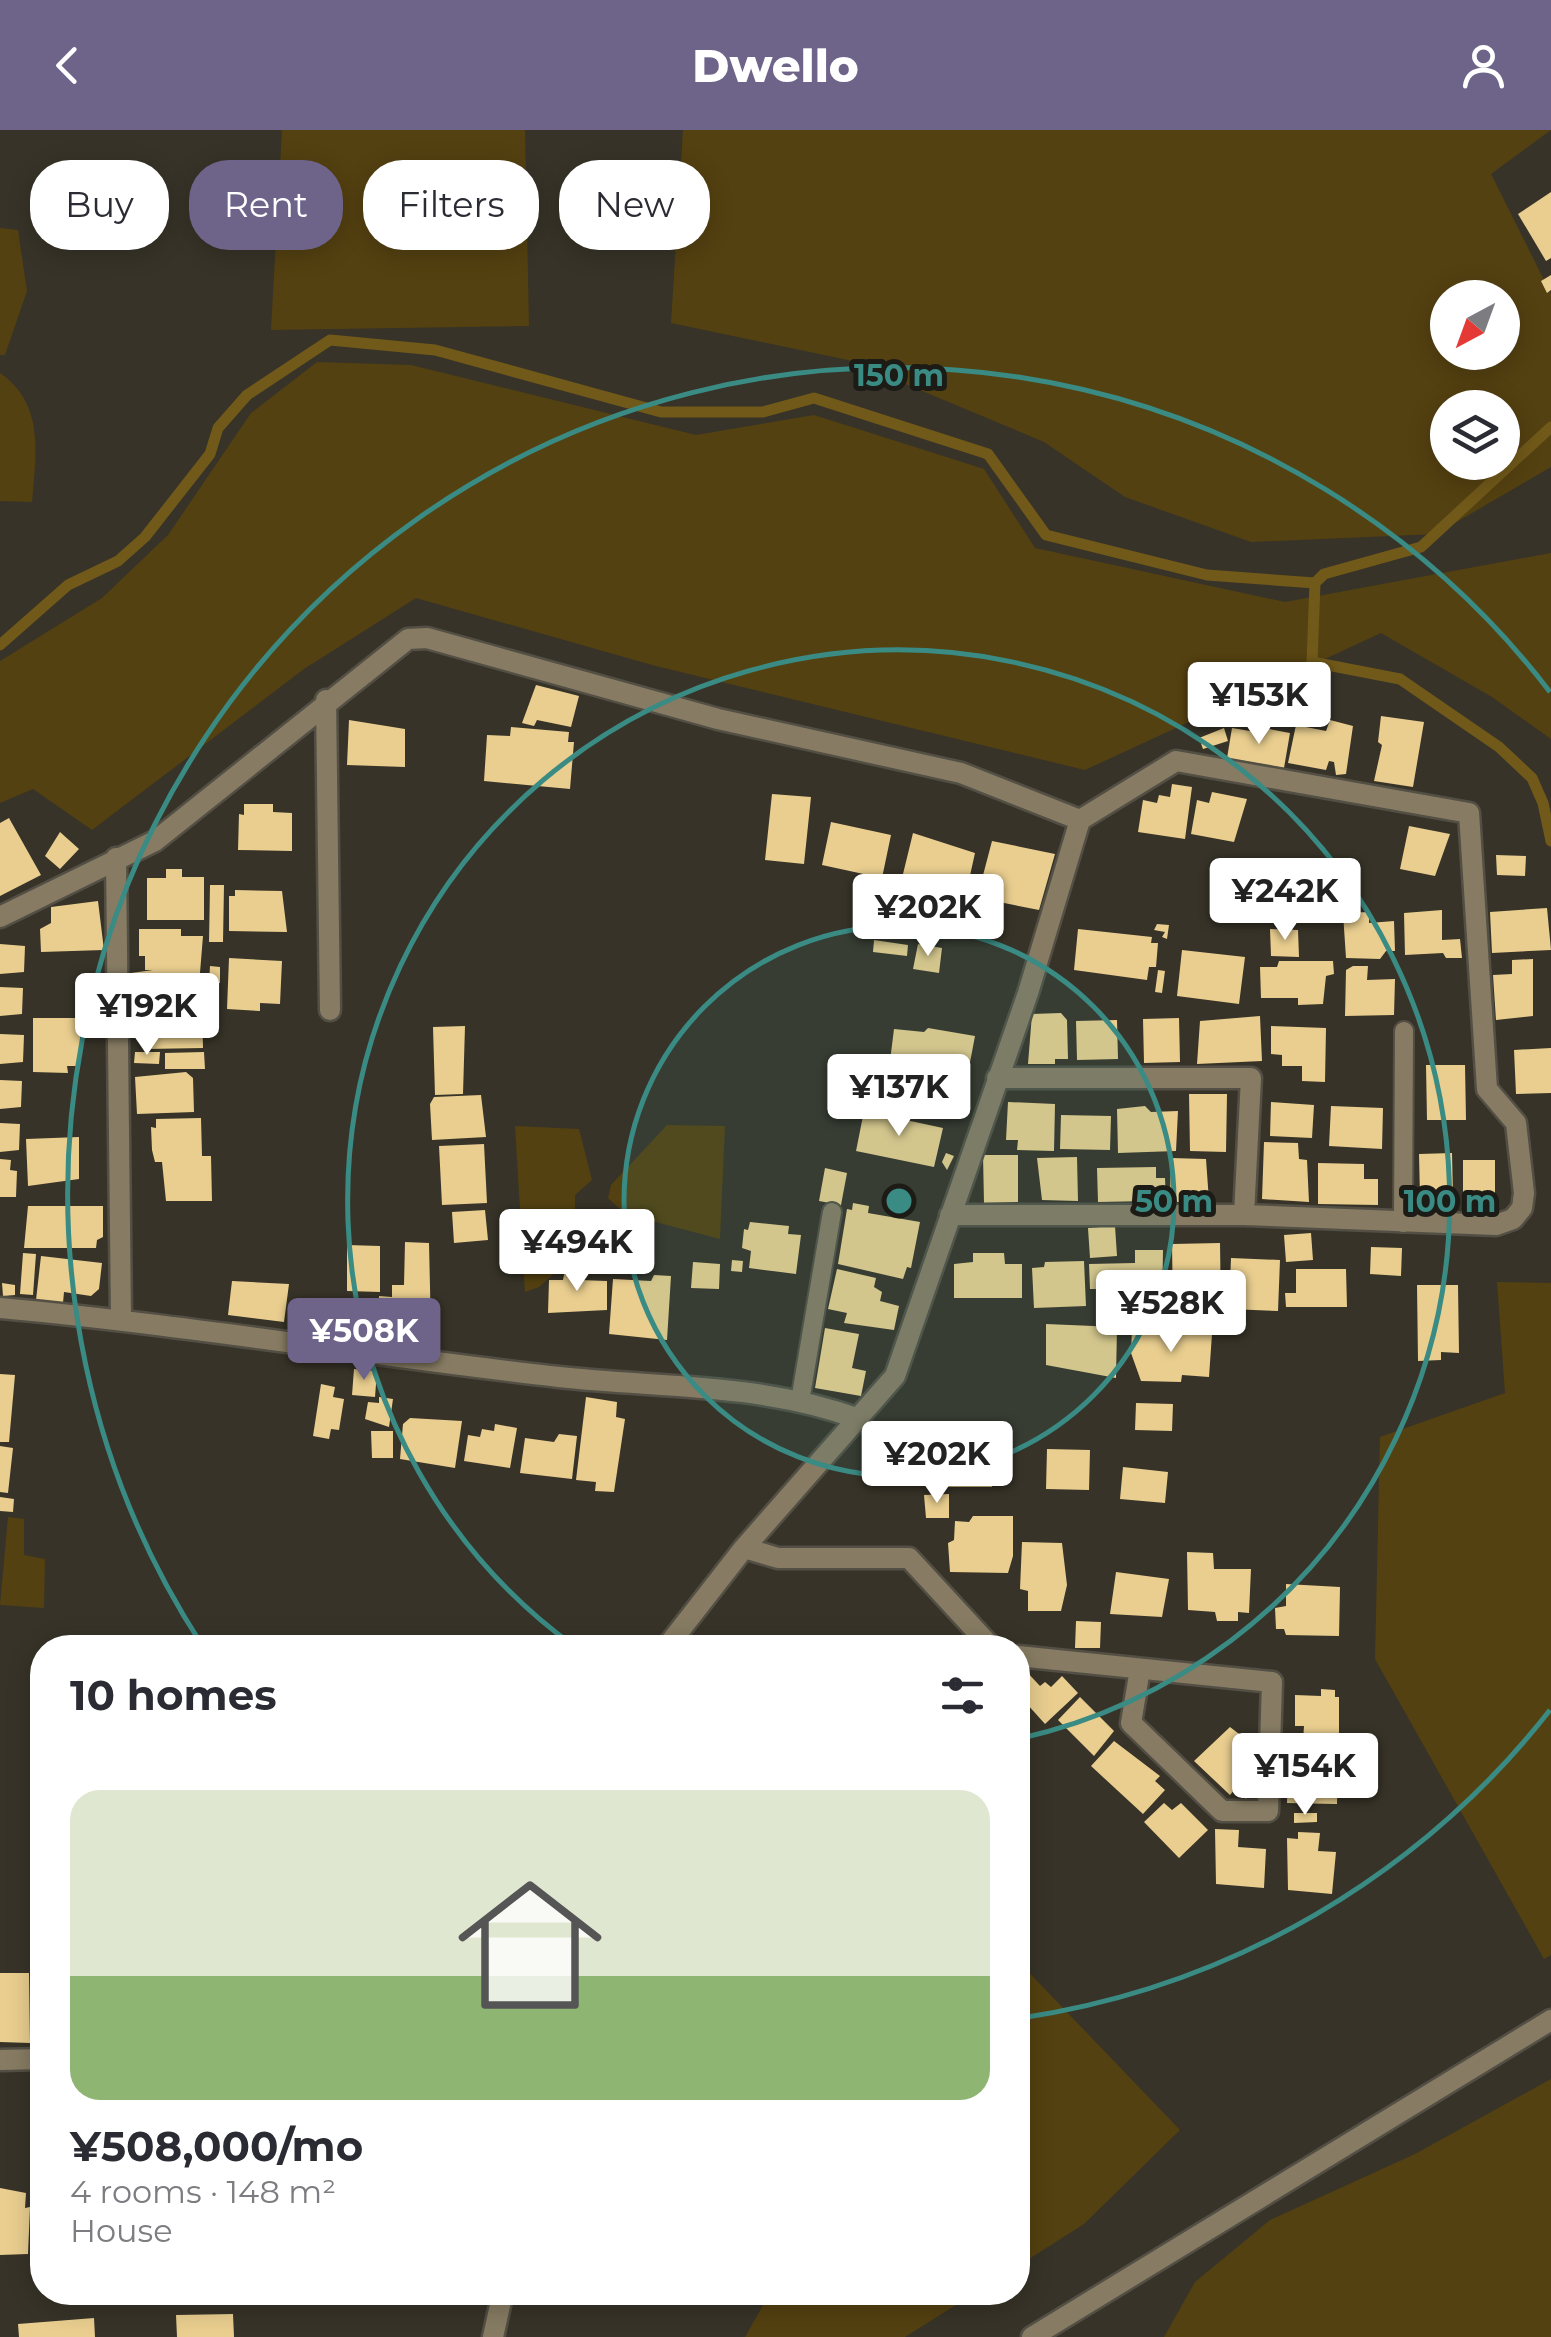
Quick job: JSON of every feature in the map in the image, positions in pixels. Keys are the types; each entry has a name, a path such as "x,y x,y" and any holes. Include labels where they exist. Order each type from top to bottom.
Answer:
{"street":[{"path":"0,917 155,841 326,700 408,639 427,638 718,719 960,773 1080,820"},
{"path":"326,700 330,1010"},
{"path":"676,1635 744,1548 895,1376 950,1215 998,1078 1080,820 1176,761 1469,813 1488,1089 1516,1123 1522,1208 1513,1219 1496,1225 1244,1215 950,1215"},
{"path":"116,858 122,1319"},
{"path":"998,1078 1251,1078 1244,1215"},
{"path":"0,1308 122,1319 561,1377 755,1392 800,1401 858,1420"},
{"path":"744,1548 778,1558 910,1558 980,1635"},
{"path":"1030,1657 1272,1682 1268,1811 1222,1811 1131,1723 1140,1669"},
{"path":"1032,2337 1551,2020"},
{"path":"0,2060 30,2059"},
{"path":"493,2337 501,2305"}],"lane":[{"path":"1403,1223 1404,1031"},
{"path":"800,1401 832,1212"}],"shaded area":[{"path":"282,130 525,130 526,160 363,160 363,250 527,250 529,326 271,330 275,250 343,250 343,160 280,160"},
{"path":"683,130 1551,130 1491,174 1551,294 1551,467 1436,534 1251,542 1125,497 1044,442 848,360 671,323 676,250 710,250 710,160 681,160"},
{"path":"0,228 18,230 27,291 5,355 0,355"},
{"path":"317,362 411,365 696,435 814,415 984,469 1035,548 1285,602 1551,553 1551,739 1492,697 1381,633 1085,770 652,665 416,598 304,669 92,830 33,789 0,803 0,661 102,598 168,535 251,413"},
{"path":"0,373 25,399 31,415 35,448 32,502 0,501"},
{"path":"667,1125 725,1126 720,1239 625,1214 608,1198 611,1185"},
{"path":"515,1126 579,1129 592,1180 575,1195 575,1255 539,1287 525,1292"},
{"path":"1497,1282 1551,1283 1551,1955 1544,1959 1375,1659 1380,1437 1505,1393"},
{"path":"8,1517 24,1519 24,1555 45,1559 44,1608 0,1605"},
{"path":"1030,1974 1180,2130 1084,2224 1030,2258"},
{"path":"1551,2079 1551,2337 1164,2337 1195,2282 1270,2220 1415,2154"},
{"path":"763,2305 956,2305 905,2337 745,2337"}],"building":[{"path":"1551,192 1551,258 1546,261 1518,214"},
{"path":"1551,275 1551,290 1547,293 1541,281"},
{"path":"536,685 579,696 571,727 537,720 534,726 522,723"},
{"path":"1381,716 1424,722 1413,787 1374,781 1382,745 1378,742"},
{"path":"349,720 405,729 405,767 347,765"},
{"path":"1330,720 1353,726 1346,774 1336,775 1334,762 1329,761 1326,770 1288,763 1296,725 1326,731"},
{"path":"511,727 569,732 568,742 574,742 570,789 484,781 487,735 510,736"},
{"path":"1259,727 1290,733 1284,768 1227,758 1232,728 1256,732"},
{"path":"1224,728 1228,741 1203,749 1199,738"},
{"path":"1172,784 1192,787 1185,839 1138,832 1143,800 1157,803 1159,795 1170,797"},
{"path":"1212,792 1247,799 1234,842 1191,834 1197,800 1209,803"},
{"path":"772,794 811,797 804,864 765,860"},
{"path":"244,804 273,804 273,812 292,813 292,851 238,850 239,814 244,815"},
{"path":"9,818 41,875 0,896 0,823"},
{"path":"831,822 891,835 882,878 822,865"},
{"path":"1409,826 1450,834 1435,876 1400,869"},
{"path":"60,832 79,849 60,869 45,856"},
{"path":"913,833 975,853 967,889 903,874"},
{"path":"992,841 1055,854 1039,910 999,902 998,893 994,907 976,902"},
{"path":"1496,855 1526,856 1525,876 1497,875"},
{"path":"166,869 182,869 182,877 204,877 204,920 147,920 147,878 166,878"},
{"path":"210,885 224,885 223,942 209,942"},
{"path":"235,890 282,891 287,932 229,931 229,896 235,896"},
{"path":"98,901 104,950 41,952 40,929 51,923 51,907"},
{"path":"1547,908 1551,950 1492,953 1490,912"},
{"path":"1442,910 1442,940 1460,939 1462,958 1446,958 1443,953 1405,955 1404,913"},
{"path":"1369,912 1369,923 1394,921 1395,951 1386,951 1380,959 1346,958 1343,913"},
{"path":"1157,924 1169,925 1167,939 1162,937 1165,932 1154,930"},
{"path":"139,929 181,929 181,936 203,936 199,985 131,985 131,973 153,970 145,970 145,956 139,956"},
{"path":"1078,929 1152,937 1151,943 1158,943 1156,967 1149,967 1147,980 1074,970"},
{"path":"1270,929 1298,930 1299,957 1271,956"},
{"path":"874,940 908,945 907,956 873,952"},
{"path":"0,944 25,946 24,972 0,974"},
{"path":"918,944 942,948 939,973 913,969"},
{"path":"1182,950 1245,957 1239,1004 1177,996"},
{"path":"229,958 282,961 280,1004 260,1003 260,1011 227,1009"},
{"path":"1533,959 1533,1016 1496,1020 1493,975 1512,974 1512,960"},
{"path":"1279,961 1333,961 1334,974 1326,976 1323,1004 1298,1005 1298,998 1261,998 1260,967 1277,967"},
{"path":"210,966 220,967 220,983 209,983"},
{"path":"1368,966 1367,980 1395,979 1394,1015 1345,1016 1346,970"},
{"path":"1158,970 1165,971 1162,993 1155,992"},
{"path":"0,987 23,988 22,1014 0,1016"},
{"path":"202,1006 203,1048 146,1049 142,1007"},
{"path":"1061,1013 1067,1020 1068,1059 1055,1059 1055,1064 1028,1064 1032,1014"},
{"path":"1260,1016 1262,1061 1197,1064 1200,1021"},
{"path":"33,1018 80,1018 80,1066 67,1066 68,1073 33,1072"},
{"path":"1179,1018 1180,1062 1144,1063 1143,1019"},
{"path":"1117,1020 1118,1059 1077,1060 1076,1021"},
{"path":"465,1026 463,1094 435,1095 433,1027"},
{"path":"1271,1026 1326,1028 1325,1082 1302,1081 1302,1066 1282,1066 1282,1055 1271,1054"},
{"path":"928,1028 975,1036 968,1073 945,1070 944,1086 897,1077 897,1062 890,1061 894,1029 924,1032"},
{"path":"0,1034 24,1035 23,1062 0,1064"},
{"path":"1551,1048 1551,1093 1516,1094 1514,1050"},
{"path":"135,1052 160,1052 159,1064 134,1063"},
{"path":"204,1052 205,1069 165,1069 165,1053"},
{"path":"1426,1065 1465,1065 1466,1120 1427,1120"},
{"path":"186,1072 193,1078 194,1112 137,1114 135,1077"},
{"path":"0,1080 22,1081 21,1107 0,1109"},
{"path":"1189,1094 1227,1094 1226,1152 1190,1151"},
{"path":"481,1095 486,1137 432,1140 430,1104 434,1097"},
{"path":"1008,1102 1055,1104 1054,1151 1017,1150 1018,1140 1006,1140"},
{"path":"1271,1102 1314,1105 1312,1138 1270,1136"},
{"path":"1145,1106 1151,1112 1178,1111 1176,1151 1118,1153 1117,1109"},
{"path":"1331,1106 1383,1108 1382,1149 1329,1146"},
{"path":"864,1111 943,1128 934,1167 856,1151"},
{"path":"1061,1115 1111,1116 1110,1150 1060,1149"},
{"path":"201,1118 202,1156 211,1156 212,1201 166,1201 162,1162 155,1162 151,1127 156,1128 156,1119"},
{"path":"0,1123 20,1124 19,1150 0,1152"},
{"path":"79,1137 79,1179 28,1186 26,1139"},
{"path":"1264,1142 1298,1143 1299,1159 1307,1160 1309,1202 1262,1199"},
{"path":"484,1144 487,1203 442,1205 439,1146"},
{"path":"946,1153 954,1156 947,1170 942,1162"},
{"path":"1452,1153 1453,1196 1420,1197 1419,1154"},
{"path":"983,1155 1018,1155 1018,1202 984,1203"},
{"path":"1077,1157 1078,1201 1042,1200 1037,1158"},
{"path":"1171,1158 1206,1159 1209,1201 1177,1202 1170,1196"},
{"path":"0,1159 11,1160 10,1170 17,1171 16,1197 0,1197"},
{"path":"1463,1160 1495,1160 1495,1205 1463,1205"},
{"path":"1318,1163 1364,1164 1364,1179 1378,1179 1378,1205 1318,1204"},
{"path":"1156,1167 1156,1178 1165,1178 1166,1202 1157,1202 1157,1192 1149,1192 1150,1201 1098,1202 1097,1168"},
{"path":"825,1168 847,1173 841,1205 819,1201"},
{"path":"853,1203 869,1206 868,1213 920,1222 911,1268 907,1267 903,1279 838,1264 847,1209 852,1210"},
{"path":"28,1206 103,1206 103,1237 97,1240 96,1248 24,1248"},
{"path":"485,1210 488,1240 454,1243 452,1212"},
{"path":"750,1222 789,1226 788,1234 801,1235 796,1274 749,1268 751,1251 742,1248 744,1229 748,1230"},
{"path":"1115,1226 1117,1256 1090,1258 1088,1228"},
{"path":"1311,1233 1313,1260 1286,1262 1284,1235"},
{"path":"405,1242 429,1243 431,1331 420,1330 420,1344 378,1338 379,1296 392,1297 392,1285 404,1285"},
{"path":"1220,1243 1221,1310 1173,1310 1172,1244"},
{"path":"347,1245 380,1246 380,1292 347,1291"},
{"path":"1371,1247 1402,1248 1401,1276 1370,1274"},
{"path":"1135,1250 1163,1250 1162,1307 1101,1306 1102,1289 1090,1289 1089,1264 1135,1263"},
{"path":"23,1253 36,1254 33,1295 20,1294"},
{"path":"973,1253 1004,1253 1005,1264 1022,1264 1022,1298 954,1298 954,1264 973,1262"},
{"path":"41,1256 102,1263 99,1289 91,1296 64,1292 63,1303 36,1300"},
{"path":"1231,1258 1280,1260 1278,1311 1229,1309"},
{"path":"732,1260 743,1261 742,1272 731,1271"},
{"path":"1084,1261 1086,1306 1034,1308 1032,1268 1044,1267 1045,1262"},
{"path":"693,1262 720,1264 719,1289 691,1288"},
{"path":"837,1269 876,1278 874,1287 882,1292 880,1301 899,1306 894,1330 844,1323 847,1313 828,1309"},
{"path":"1296,1269 1346,1269 1347,1307 1286,1307 1285,1293 1296,1293"},
{"path":"565,1270 579,1271 580,1280 607,1281 607,1310 548,1313 549,1280 563,1280"},
{"path":"654,1275 671,1276 667,1340 609,1334 613,1279 651,1281"},
{"path":"232,1281 289,1284 284,1322 228,1315"},
{"path":"2,1283 15,1285 15,1295 3,1296"},
{"path":"1417,1285 1458,1285 1459,1353 1441,1352 1441,1360 1418,1361"},
{"path":"352,1300 374,1301 373,1336 352,1335"},
{"path":"1046,1324 1117,1327 1116,1378 1046,1365"},
{"path":"825,1328 859,1334 852,1368 866,1371 861,1396 815,1388"},
{"path":"1132,1329 1212,1334 1209,1377 1182,1375 1181,1382 1141,1381 1131,1353"},
{"path":"354,1369 377,1371 375,1397 352,1395"},
{"path":"0,1374 15,1375 9,1442 0,1442"},
{"path":"321,1384 335,1387 333,1397 344,1399 339,1430 331,1429 329,1439 313,1436"},
{"path":"379,1397 393,1399 389,1427 365,1419 368,1402 379,1403"},
{"path":"586,1397 617,1402 616,1417 625,1419 614,1492 595,1491 596,1482 576,1480"},
{"path":"1136,1403 1173,1404 1172,1431 1135,1430"},
{"path":"410,1418 462,1421 455,1468 400,1459 403,1424"},
{"path":"495,1424 517,1428 510,1468 464,1461 468,1435 480,1437 482,1429 494,1431"},
{"path":"371,1431 393,1431 393,1458 372,1458"},
{"path":"559,1434 577,1436 572,1479 520,1473 525,1438 554,1442"},
{"path":"0,1446 13,1448 8,1493 0,1492"},
{"path":"923,1448 994,1464 992,1487 927,1487"},
{"path":"1047,1449 1090,1450 1089,1490 1046,1489"},
{"path":"1123,1467 1168,1472 1165,1503 1120,1499"},
{"path":"949,1494 949,1518 926,1518 924,1495"},
{"path":"0,1497 14,1499 13,1512 0,1511"},
{"path":"973,1516 1013,1516 1013,1556 1008,1573 950,1572 948,1543 954,1540 955,1521 969,1522"},
{"path":"1022,1542 1062,1543 1067,1585 1061,1611 1028,1611 1028,1591 1020,1589"},
{"path":"1187,1552 1213,1553 1214,1569 1251,1569 1249,1613 1238,1612 1238,1621 1217,1621 1215,1612 1188,1610"},
{"path":"1116,1572 1169,1579 1162,1617 1110,1614"},
{"path":"1286,1584 1340,1587 1339,1636 1286,1635 1284,1629 1276,1629 1275,1608 1286,1606"},
{"path":"1076,1621 1101,1622 1100,1648 1075,1648"},
{"path":"1030,1675 1040,1686 1045,1682 1051,1687 1062,1676 1078,1693 1045,1724 1030,1707"},
{"path":"1321,1689 1335,1690 1335,1697 1339,1697 1339,1742 1303,1741 1304,1726 1295,1726 1295,1695 1321,1696"},
{"path":"1080,1697 1114,1731 1094,1756 1058,1720"},
{"path":"1230,1727 1243,1737 1233,1749 1254,1767 1245,1777 1256,1786 1246,1799 1235,1789 1230,1795 1194,1761"},
{"path":"1114,1741 1160,1776 1155,1781 1165,1790 1143,1814 1091,1766"},
{"path":"1283,1745 1310,1745 1310,1758 1284,1757"},
{"path":"1288,1765 1338,1766 1337,1804 1287,1803"},
{"path":"1164,1803 1172,1810 1181,1803 1208,1830 1179,1858 1144,1822"},
{"path":"1294,1813 1317,1813 1317,1822 1294,1823"},
{"path":"1215,1829 1239,1830 1238,1847 1266,1849 1264,1888 1216,1884"},
{"path":"1298,1832 1320,1833 1318,1851 1336,1852 1332,1894 1288,1890 1287,1838 1298,1839"},
{"path":"0,1973 29,1973 30,2043 0,2042"},
{"path":"0,2188 26,2193 25,2208 30,2207 28,2254 0,2255"},
{"path":"233,2314 234,2337 177,2337 176,2315"},
{"path":"94,2318 95,2337 19,2337 18,2324"}],"waterway":[{"path":"0,645 68,585 118,561 145,537 210,454 218,428 247,395 330,340 435,350 661,412 763,412 814,398 988,454 1046,535 1207,575 1315,583"},
{"path":"1551,427 1421,547 1324,574 1315,583 1312,662 1400,679 1499,747 1532,778 1543,803 1551,841"}]}
